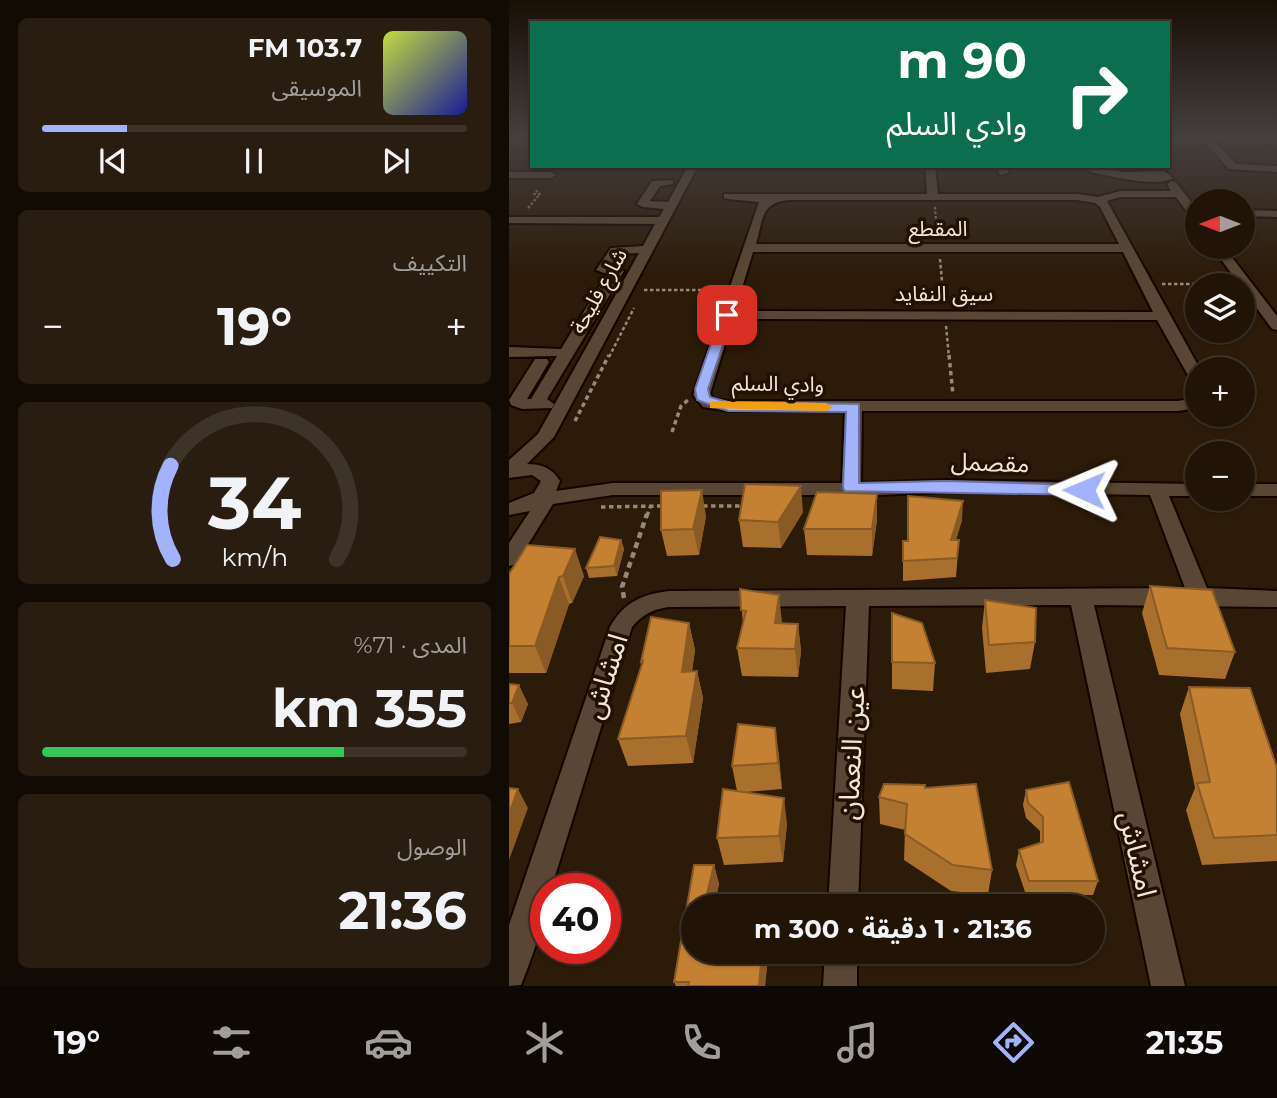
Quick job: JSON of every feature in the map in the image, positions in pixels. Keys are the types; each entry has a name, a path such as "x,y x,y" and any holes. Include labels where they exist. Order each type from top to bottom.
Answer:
{"street":[{"path":"538,190 545,182"},
{"path":"659,182 643,204 672,206"},
{"name":"شارع فليحة","path":"509,471 545,437 685,182"},
{"path":"932,182 934,197"},
{"path":"1170,182 1185,201"},
{"path":"728,196 770,199 1077,197 1098,200 1120,194 1179,194"},
{"name":"وادي السلم","path":"770,199 762,205 701,395 703,400 718,406 1185,406"},
{"path":"1098,200 1105,205 1186,357"},
{"path":"1255,214 1277,214"},
{"path":"513,220 660,228"},
{"path":"631,250 638,237 660,228"},
{"name":"المقطع","path":"748,248 1127,248"},
{"path":"636,271 603,270 614,252 648,250"},
{"path":"536,404 615,271"},
{"path":"1255,297 1277,326"},
{"path":"599,298 622,298"},
{"name":"سيق النفايد","path":"727,315 1162,316"},
{"path":"583,325 607,325"},
{"path":"509,352 590,355"},
{"path":"541,362 517,399 520,403 563,404"},
{"name":"وادي السلم","path":"851,488 854,407"},
{"name":"شارع فليحة","path":"537,493 545,437"},
{"path":"509,471 531,469 537,493 509,559"},
{"name":"مقصمل","path":"537,493 613,489 945,486 1185,490"},
{"name":"مقصمل","path":"537,493 569,495 613,489"},
{"path":"1255,490 1277,490"},
{"path":"1158,491 1199,596"},
{"path":"509,521 537,493"},
{"name":"امشاش","path":"509,973 621,627 634,610 651,602 669,599 1199,596 1277,598"},
{"name":"امشاش","path":"1081,598 1168,986"},
{"name":"عين النعمان","path":"844,894 858,599"},
{"path":"840,986 841,964"}],"path":[{"path":"513,220 540,194 534,194 538,190"},
{"path":"1146,284 1185,284"},
{"path":"644,290 735,290"},
{"path":"672,432 681,406 701,395"},
{"path":"569,495 572,502 581,506 676,506"},
{"path":"702,506 742,506"},
{"path":"634,610 625,600 622,587 650,507"}],"building":[{"path":"745,484 801,486 778,522 739,520"},
{"path":"702,490 693,529 661,530 661,491"},
{"path":"817,492 877,494 872,529 804,529"},
{"path":"908,496 963,501 951,540 959,540 957,558 903,561 903,541 908,541"},
{"path":"600,537 621,540 614,566 586,568"},
{"path":"527,545 575,549 563,576 559,577 535,646 509,646 509,574"},
{"path":"1150,586 1212,590 1235,652 1167,648"},
{"path":"740,589 779,595 775,623 798,624 795,649 737,648 746,611 741,610"},
{"path":"985,600 1036,608 1035,642 989,645"},
{"path":"892,613 922,623 935,663 892,662"},
{"path":"651,617 689,623 682,672 697,671 686,736 618,739 643,661 641,662"},
{"path":"509,684 519,685 512,703 509,703"},
{"path":"1189,687 1250,688 1277,768 1277,835 1214,838 1197,783 1210,782"},
{"path":"738,724 775,728 778,763 732,766"},
{"path":"1069,782 1098,881 1029,881 1019,850 1043,842 1043,817 1028,803 1026,790"},
{"path":"884,784 925,785 925,788 976,784 992,870 953,865 905,834 907,804 879,797"},
{"path":"509,788 518,789 509,814"},
{"path":"723,789 784,798 779,836 717,838"},
{"path":"694,865 714,865 707,894 689,894"},
{"path":"681,941 681,964 761,964 759,986 688,986 689,982 674,982"}],"slow traffic":[{"path":"715,405 826,407"}],"route":[{"path":"727,315 701,389 703,400 709,404 728,407 854,407 851,488 968,486 1084,490"}]}
